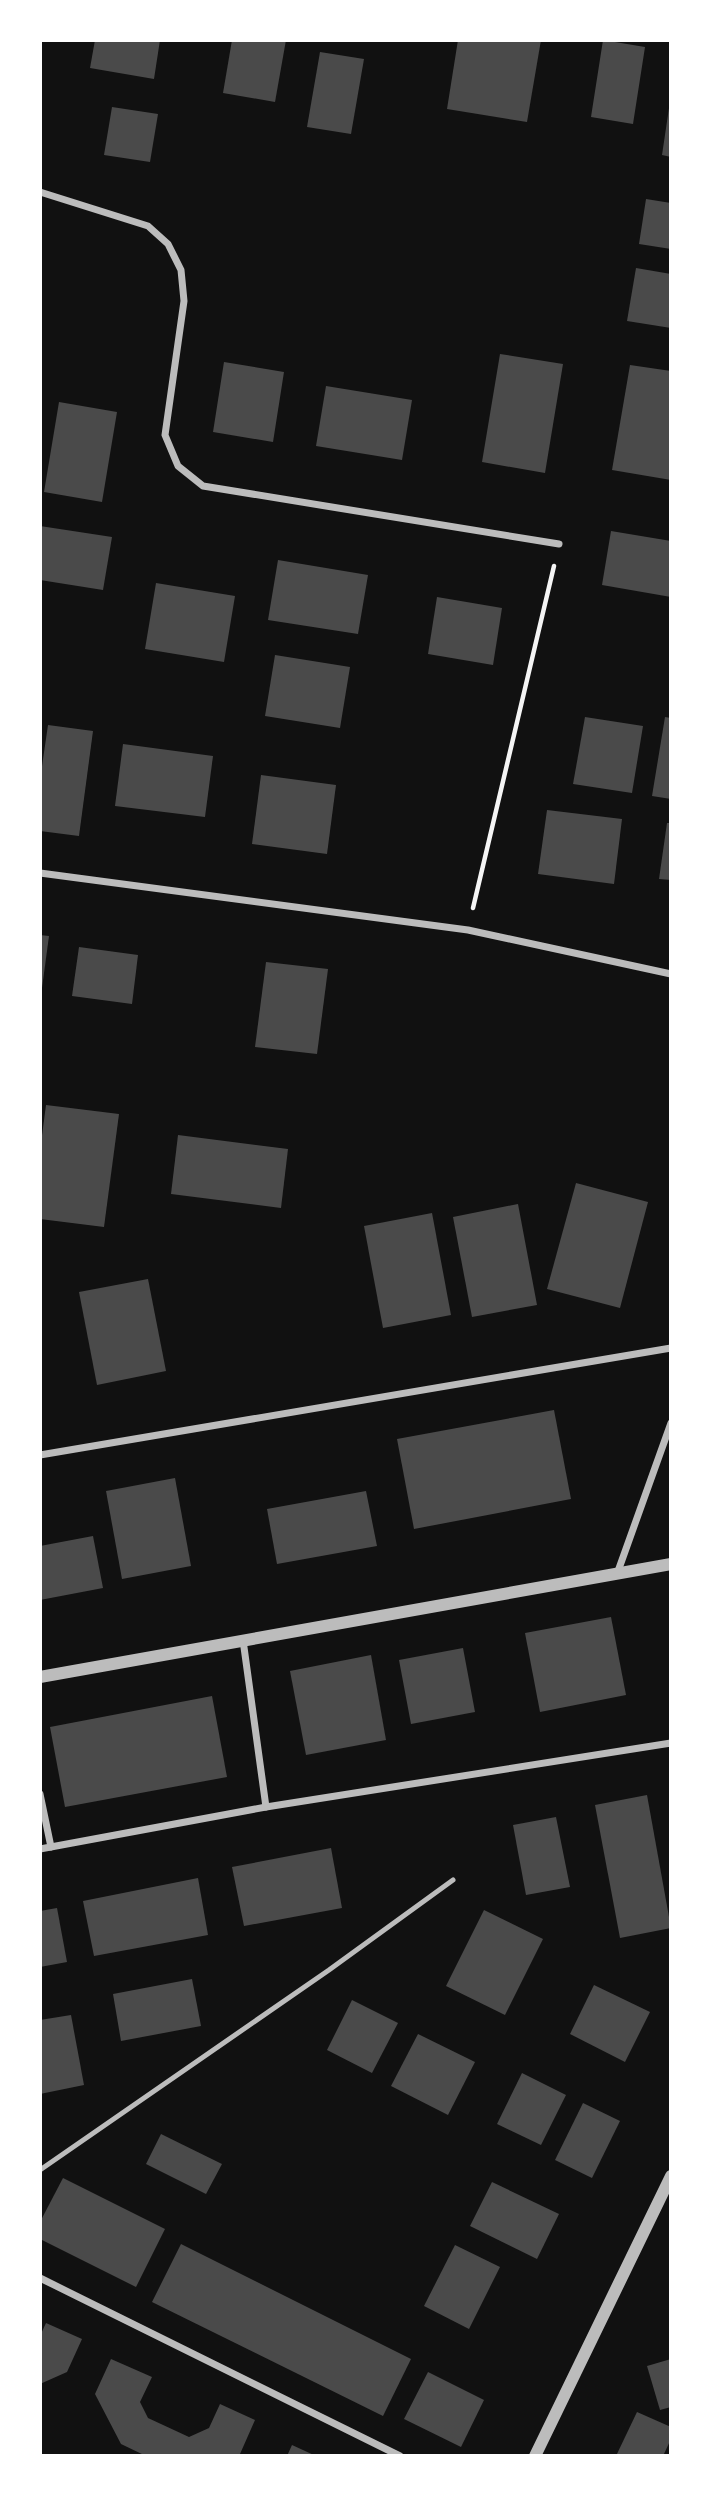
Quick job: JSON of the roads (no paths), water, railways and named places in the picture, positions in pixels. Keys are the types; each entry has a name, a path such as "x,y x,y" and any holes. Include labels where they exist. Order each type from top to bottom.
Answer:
{"street":[{"path":"40,192 148,226 168,244 181,270 184,301 165,435 178,466 202,486 559,544"},
{"path":"40,873 468,930 671,974"},
{"path":"40,1455 671,1348"},
{"path":"617,1575 671,1423"},
{"path":"40,1677 671,1564"},
{"path":"243,1640 266,1807"},
{"path":"40,1849 266,1807 671,1743"},
{"path":"40,1794 51,1847"},
{"path":"535,2456 671,2176"},
{"path":"40,2278 400,2456"}],"lane":[{"path":"40,2171 329,1970 453,1880"}]}
